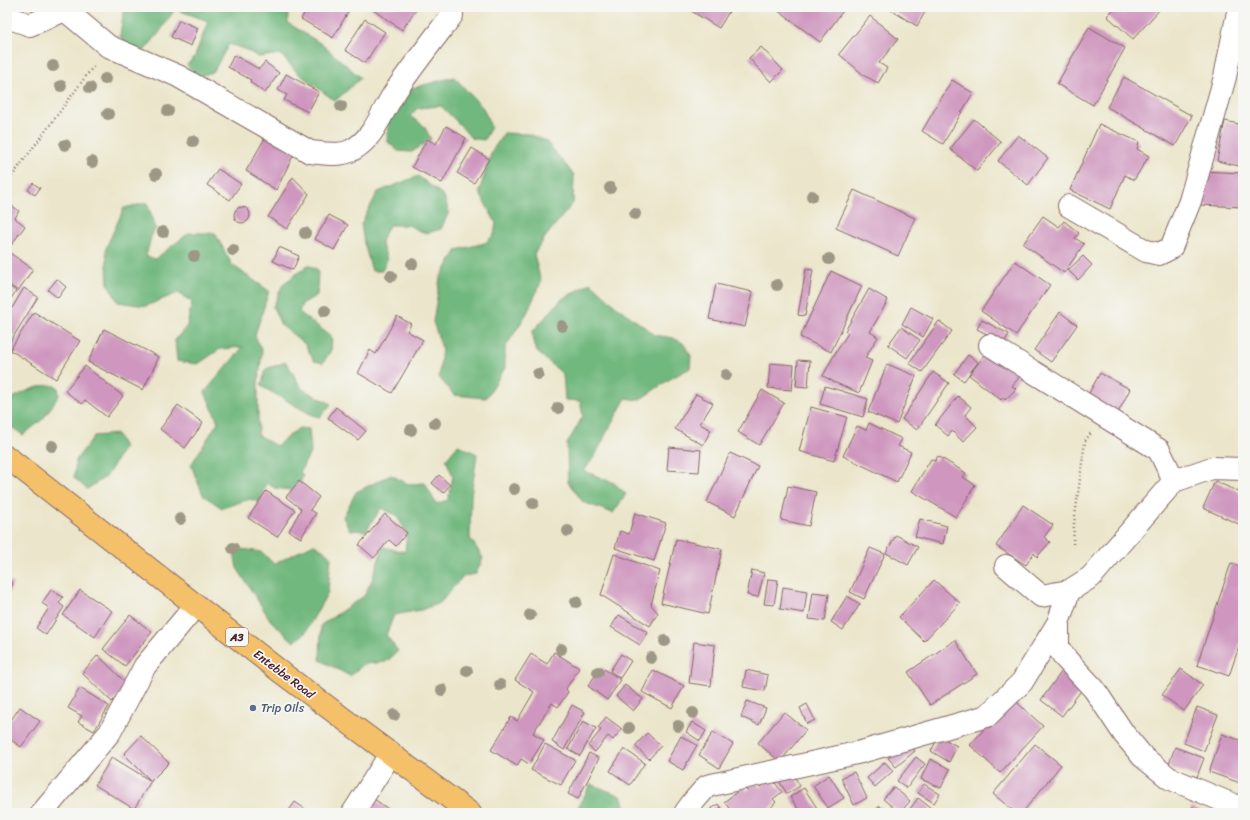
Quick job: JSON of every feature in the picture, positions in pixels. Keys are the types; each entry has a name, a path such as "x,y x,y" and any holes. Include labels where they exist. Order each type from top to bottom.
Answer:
{"main road":[{"name":"Entebbe Road","path":"7,457 282,673 470,813"}],"street":[{"path":"1069,206 1146,251 1160,254 1171,248 1190,201 1225,77 1239,7"},
{"path":"7,17 30,25 66,8 108,46 178,76 310,152 332,154 351,151 370,136 395,91 452,16"},
{"path":"990,345 1160,450 1174,481"},
{"path":"1006,566 1041,596 1069,591 1091,577 1174,481 1212,468 1243,469"},
{"path":"685,813 707,786 861,752 987,716 1022,682 1058,623 1069,591"},
{"path":"42,813 110,732 144,666 196,605"},
{"path":"1058,623 1058,647 1065,658 1094,689 1124,734 1143,757 1169,778 1243,809"},
{"path":"353,813 391,753"}],"path":[{"path":"7,183 108,46"},
{"path":"1073,544 1074,524 1085,441 1103,414"}],"green space":[{"path":"124,7 288,7 288,23 320,43 361,78 335,101 298,73 280,54 259,57 244,49 229,44 213,72 196,77 187,65 195,56 208,21 175,9 159,33 144,51 131,50 120,36"},
{"path":"454,77 483,108 491,127 484,140 471,138 441,106 418,108 410,116 424,126 431,139 412,152 398,151 387,141 389,115 412,88"},
{"path":"504,133 528,134 546,141 574,175 573,203 546,236 534,254 541,282 527,313 505,348 505,368 486,398 454,395 439,377 442,348 433,322 440,278 457,250 485,243 494,235 496,223 479,192 492,151"},
{"path":"418,176 444,196 449,212 441,229 427,233 408,225 389,225 381,241 387,260 382,271 372,271 364,243 361,224 378,192"},
{"path":"147,203 156,228 151,237 146,256 155,259 189,233 215,233 232,265 269,291 255,335 262,352 258,385 258,435 276,446 299,428 309,429 311,451 300,472 303,475 298,491 275,488 266,483 259,502 250,499 222,508 203,495 191,465 218,422 205,392 243,347 220,349 198,364 177,361 175,340 187,326 192,302 178,293 146,306 118,302 108,284 106,248 124,208"},
{"path":"308,265 318,270 317,295 302,304 299,312 332,337 331,350 323,363 314,361 305,344 281,325 273,307 283,284"},
{"path":"591,283 616,306 655,335 673,338 683,343 691,356 690,368 670,379 639,400 626,398 596,454 584,471 614,483 626,494 613,513 583,502 568,482 567,444 583,416 580,401 565,400 563,374 536,351 532,332 562,299"},
{"path":"286,362 302,389 331,404 320,417 312,415 261,386 266,369"},
{"path":"50,385 58,387 59,395 43,419 23,435 7,424 7,401 33,389"},
{"path":"117,434 124,447 107,476 87,489 74,478 76,460 94,436"},
{"path":"458,445 477,454 471,496 470,538 483,558 476,574 463,576 440,603 421,610 394,615 386,635 398,651 386,662 364,664 350,676 320,660 321,625 364,596 372,580 383,547 405,552 407,533 396,515 381,508 366,531 350,530 343,517 356,492 391,475 408,484 425,483 436,504 448,500 453,476 446,460"},
{"path":"314,544 331,556 328,592 305,633 294,642 271,621 237,568 233,548 262,552 274,564"},
{"path":"591,784 621,796 629,813 582,813 577,809"}],"building":[{"path":"308,7 351,7 333,38 301,19"},
{"path":"369,7 418,7 402,30"},
{"path":"689,7 725,7 730,10 719,28 688,9"},
{"path":"773,7 844,7 845,8 820,42"},
{"path":"886,7 928,7 917,26"},
{"path":"1116,7 1162,7 1133,39 1107,16"},
{"path":"870,16 898,39 879,63 887,68 878,83 866,77 839,54"},
{"path":"365,19 385,32 365,63 345,50"},
{"path":"179,20 198,28 191,46 171,37"},
{"path":"1089,27 1125,48 1093,105 1057,84"},
{"path":"761,47 783,70 771,82 749,58"},
{"path":"234,55 259,69 265,62 279,73 265,93 250,82 251,80 228,67"},
{"path":"286,74 319,92 308,112 284,100 287,95 278,90"},
{"path":"1124,77 1192,116 1175,146 1107,107"},
{"path":"952,80 973,93 943,144 922,131"},
{"path":"974,119 1001,142 977,171 950,149"},
{"path":"1225,121 1243,125 1243,167 1217,161"},
{"path":"1099,124 1139,142 1137,149 1149,156 1134,180 1125,175 1110,209 1070,190"},
{"path":"446,126 466,138 442,183 412,167 427,139 436,144"},
{"path":"269,131 296,150 276,190 246,171"},
{"path":"1018,135 1048,158 1028,185 998,161"},
{"path":"472,148 489,159 474,183 457,173"},
{"path":"218,169 241,184 230,200 207,185"},
{"path":"1201,171 1243,173 1243,207 1199,205"},
{"path":"293,177 309,194 287,229 268,217"},
{"path":"33,183 40,188 35,195 28,190"},
{"path":"854,190 915,218 898,256 836,228"},
{"path":"7,202 19,211 15,218 25,226 7,251"},
{"path":"242,207 248,209 250,215 248,221 242,223 236,221 234,215 236,209"},
{"path":"329,215 348,225 334,250 315,239"},
{"path":"1043,216 1059,227 1064,221 1079,233 1075,238 1084,244 1064,273 1023,244"},
{"path":"279,247 299,256 293,270 273,261"},
{"path":"10,253 33,269 18,291 7,283 7,257"},
{"path":"1083,256 1092,265 1078,280 1068,270"},
{"path":"1015,261 1050,285 1016,335 981,311"},
{"path":"806,269 813,270 805,316 798,315"},
{"path":"831,271 862,286 831,352 800,337"},
{"path":"57,279 66,287 58,298 48,290"},
{"path":"716,284 753,292 745,327 709,319"},
{"path":"7,285 16,291 7,305"},
{"path":"24,288 38,297 7,347 7,305 12,308"},
{"path":"869,289 888,300 870,332 878,337 865,358 872,361 859,393 823,376 848,333 845,331"},
{"path":"911,307 933,319 923,337 902,324"},
{"path":"34,312 80,341 56,379 10,350"},
{"path":"1060,312 1077,325 1051,362 1034,350"},
{"path":"397,316 411,324 407,331 423,340 392,393 358,373 370,350 376,354"},
{"path":"982,320 1009,334 1004,343 977,329"},
{"path":"939,321 952,331 922,372 909,363"},
{"path":"901,327 920,340 907,358 888,345"},
{"path":"104,329 159,357 143,390 88,362"},
{"path":"988,351 1020,376 1012,386 1016,389 1005,400 1003,397 1001,400 969,375"},
{"path":"968,355 978,362 964,381 954,374"},
{"path":"798,360 810,361 808,387 796,386"},
{"path":"770,363 794,365 792,390 768,388"},
{"path":"887,364 916,376 897,424 868,412"},
{"path":"85,366 123,396 107,417 85,400 82,404 65,391"},
{"path":"933,372 949,383 917,430 902,419"},
{"path":"1100,373 1130,389 1118,413 1087,397"},
{"path":"825,386 868,399 863,417 820,404"},
{"path":"762,390 784,403 759,445 738,432"},
{"path":"696,394 713,403 700,424 711,430 703,445 675,429"},
{"path":"958,396 971,407 965,415 977,427 963,442 952,431 948,436 935,425"},
{"path":"178,405 203,423 185,448 160,429"},
{"path":"336,407 366,431 358,440 328,418"},
{"path":"811,407 847,417 834,461 799,451"},
{"path":"869,423 902,439 898,446 911,452 897,482 843,456 857,426 866,430"},
{"path":"669,447 701,450 699,472 667,470"},
{"path":"730,453 758,466 735,516 707,502"},
{"path":"938,456 966,473 963,477 975,485 956,517 912,491 931,459 935,461"},
{"path":"439,475 450,485 443,493 432,483"},
{"path":"299,481 319,497 310,510 316,513 301,538 289,531 301,509 286,497"},
{"path":"1215,481 1243,494 1243,526 1203,508"},
{"path":"788,486 816,492 809,526 781,520"},
{"path":"266,491 295,510 277,537 248,518"},
{"path":"1023,505 1053,525 1044,537 1050,542 1037,557 1034,553 1026,565 996,546"},
{"path":"635,513 666,523 654,561 615,548 620,531 629,534"},
{"path":"385,514 407,533 396,546 389,540 374,558 359,545"},
{"path":"920,519 947,526 943,544 915,537"},
{"path":"896,535 918,547 908,565 886,553"},
{"path":"676,539 722,549 708,614 661,603"},
{"path":"870,548 885,554 864,599 850,592"},
{"path":"614,554 660,571 651,605 658,613 650,626 601,595"},
{"path":"1231,563 1243,567 1243,635 1229,676 1197,665"},
{"path":"752,570 764,573 758,597 747,595"},
{"path":"768,579 778,580 774,605 764,604"},
{"path":"7,580 13,583 7,598"},
{"path":"934,580 960,603 924,641 899,617"},
{"path":"783,587 807,591 804,613 780,609"},
{"path":"51,590 63,597 59,603 64,607 46,635 36,628 49,608 42,603"},
{"path":"80,590 112,611 95,637 63,615"},
{"path":"813,592 829,594 825,621 809,619"},
{"path":"847,596 860,604 843,630 831,622"},
{"path":"130,615 152,632 125,666 103,649"},
{"path":"619,615 648,633 640,645 611,627"},
{"path":"955,640 977,674 930,705 908,672"},
{"path":"694,642 715,645 711,686 689,683"},
{"path":"554,652 579,668 566,689 568,692 558,707 552,703 533,733 544,740 529,764 521,759 517,766 491,750 511,717 517,721 534,692 515,680 531,654 547,664"},
{"path":"621,654 631,661 620,678 610,671"},
{"path":"98,655 128,685 112,702 82,673"},
{"path":"601,667 621,680 607,700 588,686"},
{"path":"1181,669 1203,685 1184,711 1162,695"},
{"path":"653,670 684,686 672,708 642,692"},
{"path":"746,670 768,675 765,691 743,687"},
{"path":"1062,671 1083,688 1062,716 1041,700"},
{"path":"625,685 643,699 633,711 616,696"},
{"path":"80,688 109,706 94,731 78,722 82,716 68,708"},
{"path":"1012,698 1043,726 1000,773 970,745"},
{"path":"747,701 766,708 759,725 741,717"},
{"path":"807,704 815,720 807,724 800,708"},
{"path":"572,705 585,712 564,750 552,742"},
{"path":"20,707 40,721 21,747 7,737 7,726"},
{"path":"1197,707 1218,715 1204,751 1184,743"},
{"path":"784,712 806,730 780,762 758,743"},
{"path":"606,717 622,729 613,740 608,736 595,752 588,746 601,730 598,728"},
{"path":"583,721 596,728 580,756 568,749"},
{"path":"692,722 706,731 700,741 686,732"},
{"path":"713,732 733,744 719,768 699,755"},
{"path":"647,733 661,746 649,759 635,746"},
{"path":"1222,734 1243,741 1243,784 1209,772"},
{"path":"141,736 169,763 151,781 124,754"},
{"path":"681,736 697,745 683,770 667,761"},
{"path":"939,736 957,746 949,762 931,751"},
{"path":"908,742 915,751 896,767 888,758"},
{"path":"545,744 575,760 561,785 531,770"},
{"path":"1035,744 1061,765 1022,813 1016,813 993,794"},
{"path":"1175,747 1204,758 1197,777 1168,767"},
{"path":"624,749 645,763 630,785 610,771"},
{"path":"589,753 599,758 578,799 568,794"},
{"path":"112,757 151,781 134,809 95,785"},
{"path":"916,757 925,764 907,788 897,781"},
{"path":"930,759 950,769 941,788 921,779"},
{"path":"885,762 893,771 875,787 867,778"},
{"path":"791,771 800,786 787,794 778,779"},
{"path":"854,772 867,798 854,805 841,778"},
{"path":"829,775 844,798 828,808 813,786"},
{"path":"771,778 782,792 773,799 776,802 766,813 733,813 724,802 743,787 747,791 755,782 760,787"},
{"path":"924,784 940,794 934,803 918,793"},
{"path":"894,787 910,801 900,813 883,799"},
{"path":"804,788 819,811 816,813 801,813 790,797"},
{"path":"918,798 931,808 928,813 907,813"},
{"path":"374,799 394,813 365,813"},
{"path":"295,802 311,813 287,813"},
{"path":"718,804 724,813 705,813"},
{"path":"880,806 886,813 871,813"},
{"path":"1192,807 1206,813 1189,813"}],"place":[{"name":"Trip Oils","path":"253,708"}]}
